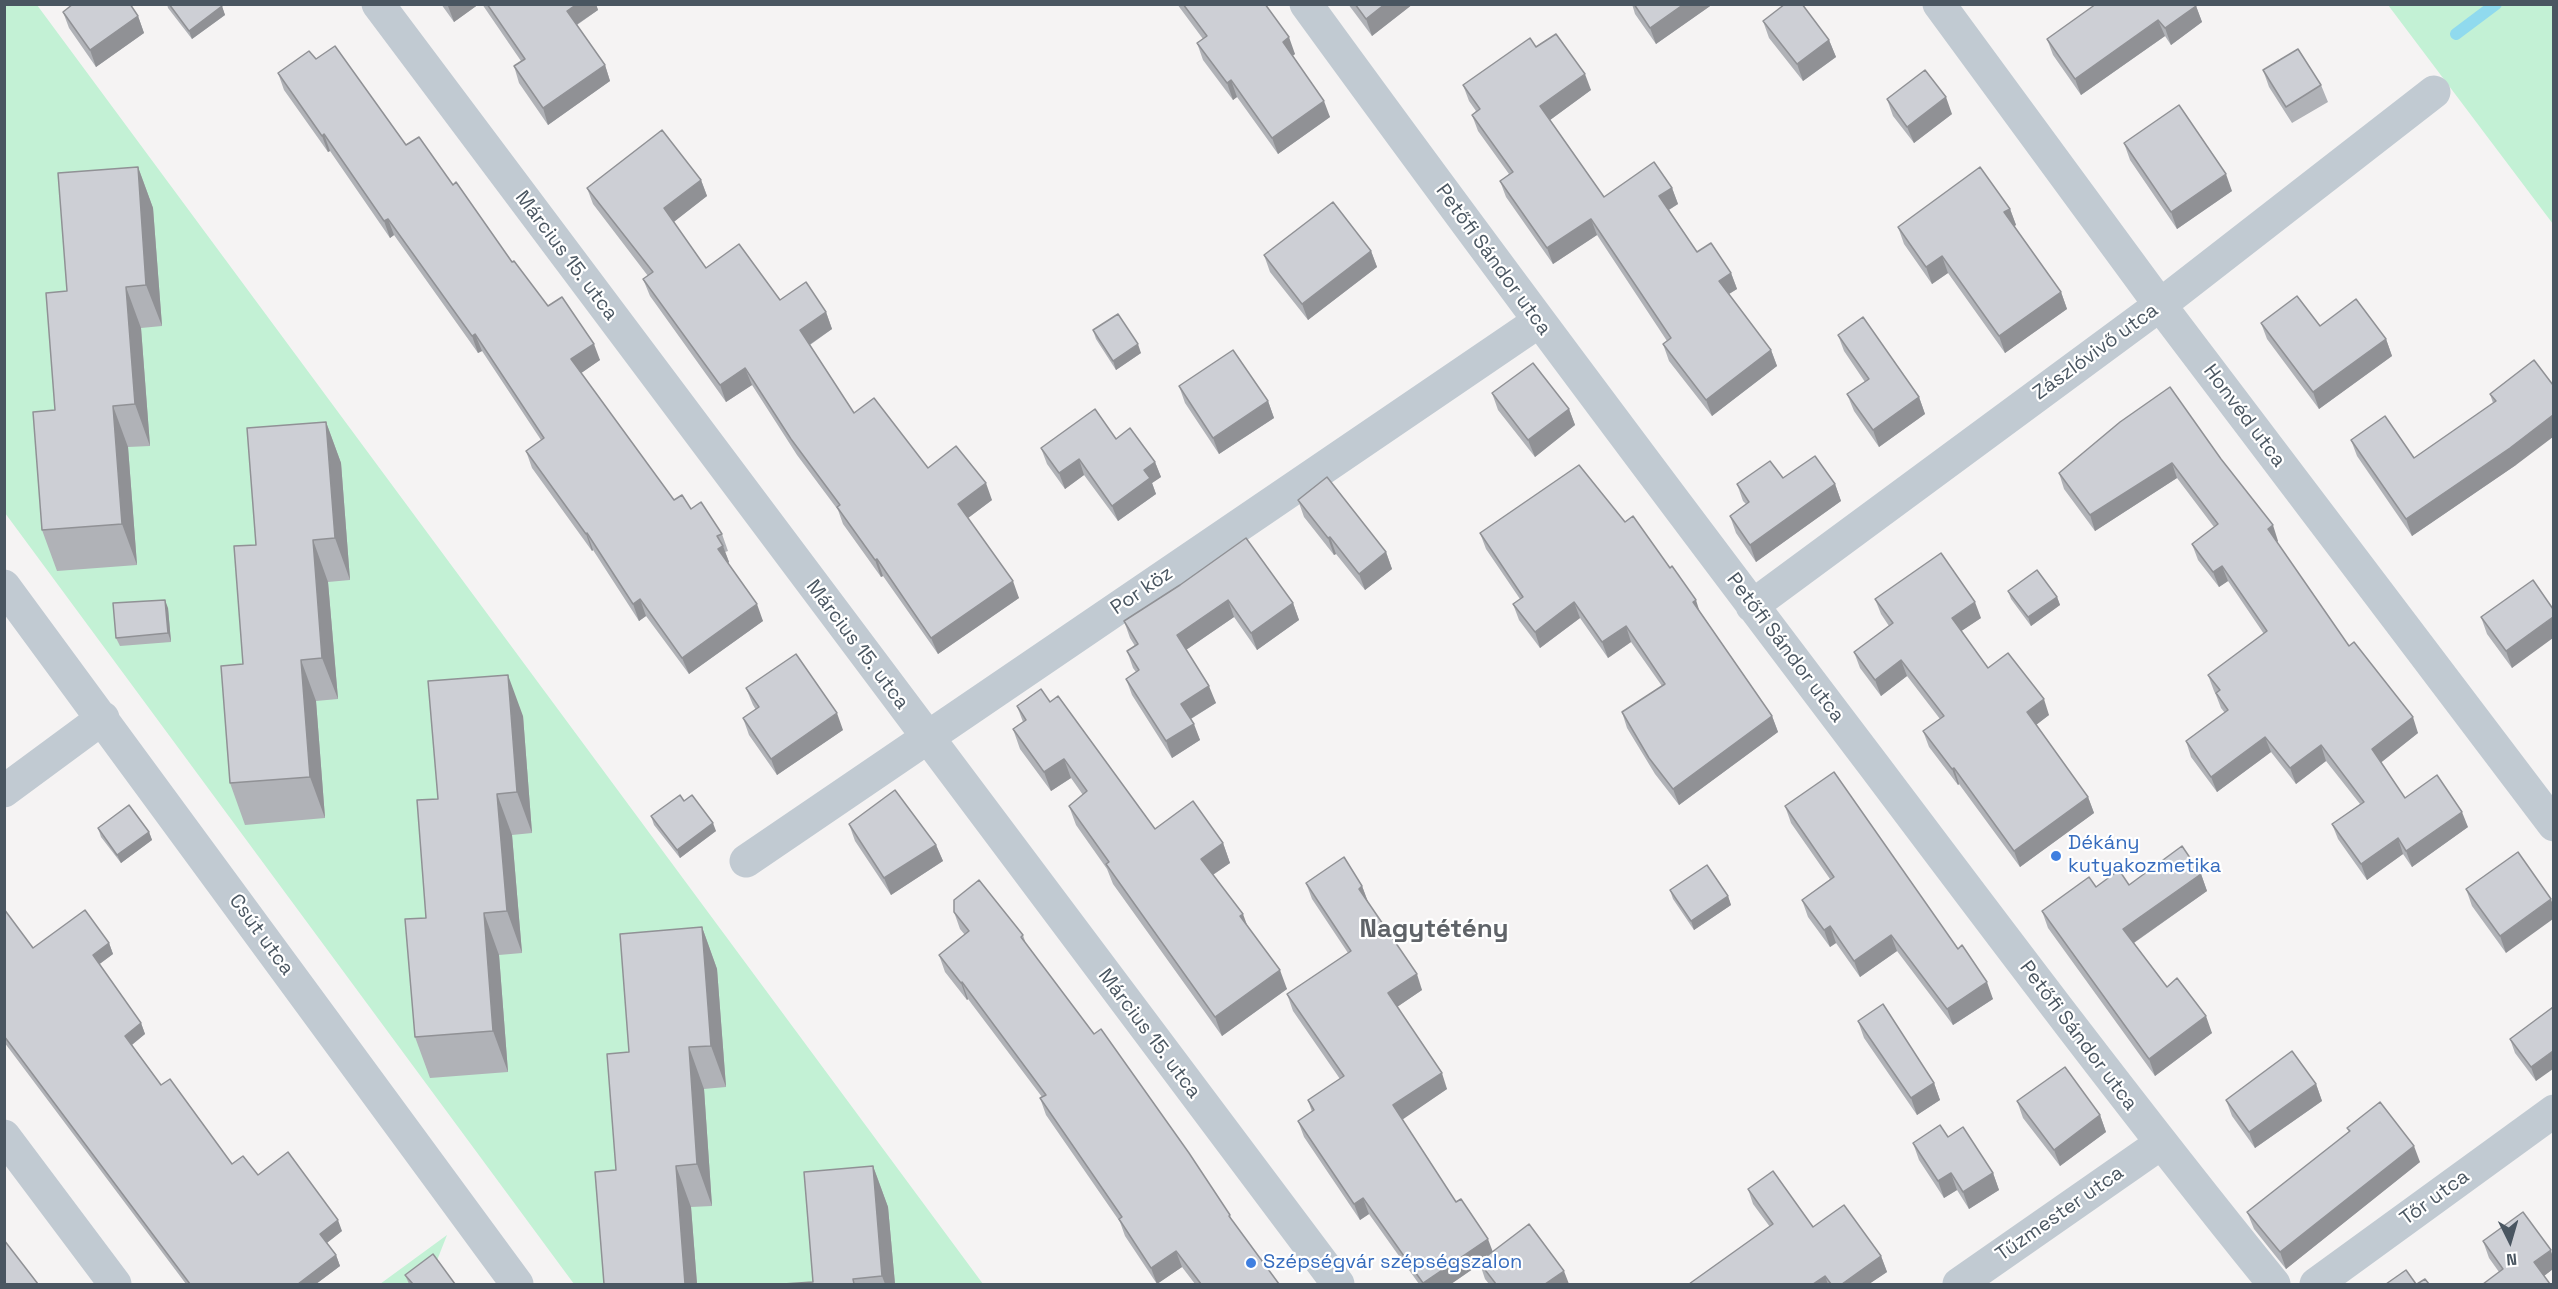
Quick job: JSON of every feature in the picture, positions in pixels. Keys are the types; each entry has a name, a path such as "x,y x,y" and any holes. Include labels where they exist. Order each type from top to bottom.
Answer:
{"street":[{"name":"Március 15. utca","path":"378,4 1338,1284"},
{"name":"Petőfi Sándor utca","path":"1306,4 1538,322 1752,606 2160,1144 2274,1284"},
{"name":"Honvéd utca","path":"1939,4 2160,305 2553,825"},
{"name":"Zászlóvivő utca","path":"1752,606 2160,305 2434,92"},
{"name":"Por köz","path":"746,861 1538,322"},
{"name":"Csút utca","path":"4,586 517,1284"},
{"path":"4,791 103,718"},
{"name":"Tőr utca","path":"2316,1284 2553,1111"},
{"path":"4,1136 115,1284"},
{"name":"Tűzmester utca","path":"1959,1284 2160,1144"}],"green space":[{"path":"4,5 37,5 983,1284 574,1284 5,513"},
{"path":"2388,5 2553,5 2553,224"},
{"path":"447,1235 436,1263 409,1284 380,1284"}],"building":[{"path":"73,4 130,4 138,16 90,50 63,12"},
{"path":"169,4 221,4 222,6 189,31"},
{"path":"487,4 577,4 567,11 605,65 543,108 514,66 525,59"},
{"path":"1183,4 1265,4 1289,37 1283,42 1324,101 1272,138 1231,80 1227,83 1197,43 1207,36"},
{"path":"1355,4 1385,4 1366,19"},
{"path":"1634,4 1684,4 1650,28"},
{"path":"1785,4 1802,4 1829,40 1797,64 1763,21"},
{"path":"2096,4 2196,4 2196,6 2165,28 2158,20 2075,79 2047,39"},
{"path":"1556,34 1585,74 1540,106 1604,197 1654,162 1672,188 1659,196 1697,252 1711,243 1731,273 1719,281 1771,350 1706,400 1663,344 1671,338 1591,219 1547,248 1500,181 1513,172 1472,115 1480,109 1463,85 1530,38 1536,47"},
{"path":"335,46 406,145 419,137 453,185 456,182 512,262 514,261 548,306 562,297 594,344 571,359 674,500 682,495 691,509 701,502 722,534 717,536 723,546 718,549 757,604 682,658 640,599 633,604 587,533 526,451 544,438 475,334 472,336 388,219 384,221 324,134 322,136 278,73 309,51 316,59"},
{"path":"2298,49 2321,85 2286,107 2263,70"},
{"path":"1925,70 1946,97 1907,127 1887,99"},
{"path":"2179,105 2226,174 2171,212 2124,143"},
{"path":"662,130 701,180 664,208 706,268 739,244 780,300 806,282 826,312 800,330 854,413 874,398 928,468 956,446 986,483 958,504 1013,581 931,638 877,559 875,560 837,507 840,505 791,439 745,368 720,385 643,279 653,272 587,188"},
{"path":"138,167 146,285 126,287 135,404 113,406 122,524 42,530 33,412 55,410 46,293 67,291 58,173"},
{"path":"1980,167 2010,209 2004,212 2061,292 1999,336 1942,256 1926,267 1898,227"},
{"path":"1333,202 1371,251 1302,304 1264,255"},
{"path":"2297,296 2320,326 2356,299 2386,339 2313,392 2261,323"},
{"path":"1118,314 1138,344 1113,361 1093,330"},
{"path":"1863,317 1919,397 1873,430 1847,394 1869,379 1838,335"},
{"path":"1233,350 1268,401 1213,438 1179,386"},
{"path":"2534,360 2553,385 2553,415 2510,448 2406,519 2351,440 2385,416 2414,458 2496,401 2490,394"},
{"path":"1533,363 1569,409 1528,440 1492,393"},
{"path":"2170,387 2221,459 2273,525 2268,529 2349,646 2354,642 2413,717 2372,749 2405,798 2437,775 2462,812 2406,851 2398,838 2361,864 2332,824 2364,802 2321,745 2290,768 2265,737 2211,777 2186,741 2228,710 2216,693 2220,690 2208,675 2267,631 2222,566 2213,572 2192,544 2218,524 2172,463 2090,515 2059,473 2120,422"},
{"path":"1095,409 1116,439 1130,428 1155,462 1144,470 1150,478 1112,506 1079,459 1059,473 1041,448"},
{"path":"326,422 335,538 313,540 322,658 301,660 310,777 230,783 221,666 243,664 234,546 256,545 247,428"},
{"path":"1815,456 1835,484 1750,545 1730,516 1749,502 1737,484 1770,461 1783,478"},
{"path":"1579,465 1625,522 1633,516 1670,568 1672,566 1696,600 1693,602 1772,716 1673,789 1649,758 1622,712 1665,684 1626,626 1602,642 1574,602 1535,632 1513,604 1523,597 1480,533"},
{"path":"1327,477 1386,552 1359,574 1298,500"},
{"path":"1246,538 1293,603 1251,633 1228,600 1177,635 1209,686 1181,704 1194,724 1166,741 1126,679 1139,670 1127,651 1138,644 1124,621"},
{"path":"1941,553 1975,602 1952,618 1988,668 2008,653 2044,699 2027,712 2088,797 2014,851 1954,768 1952,769 1923,731 1944,716 1901,660 1875,680 1854,652 1893,623 1875,599"},
{"path":"2037,570 2057,597 2028,617 2008,591"},
{"path":"2533,580 2553,609 2553,617 2506,651 2481,617"},
{"path":"165,600 168,633 116,638 113,603"},
{"path":"796,654 837,713 771,759 743,718 759,707 746,688"},
{"path":"508,675 517,792 497,794 507,911 484,913 493,1031 415,1037 405,919 426,918 417,800 438,799 428,681"},
{"path":"1041,689 1050,702 1058,696 1155,829 1193,801 1223,843 1201,859 1243,914 1240,916 1280,970 1215,1017 1106,864 1109,862 1069,806 1087,791 1064,759 1044,772 1013,729 1026,720 1017,706"},
{"path":"1834,772 1958,949 1962,945 1987,982 1947,1009 1891,935 1854,961 1830,926 1824,930 1802,900 1834,877 1785,806"},
{"path":"895,790 936,845 884,878 849,824"},
{"path":"680,795 684,801 692,795 713,823 677,850 651,816"},
{"path":"129,805 149,832 117,855 98,828"},
{"path":"2182,846 2201,874 2123,929 2167,987 2177,978 2206,1016 2149,1059 2042,911 2089,877 2096,887 2119,870 2129,885"},
{"path":"2518,852 2551,899 2500,936 2466,889"},
{"path":"1344,857 1362,886 1359,889 1417,974 1388,993 1442,1073 1393,1105 1456,1202 1461,1199 1488,1239 1423,1283 1363,1198 1354,1204 1298,1121 1314,1110 1308,1100 1344,1076 1287,994 1351,951 1306,883"},
{"path":"1707,865 1728,896 1691,921 1670,890"},
{"path":"979,880 1023,935 1021,937 1094,1034 1101,1029 1189,1153 1229,1216 1279,1284 1201,1284 1176,1251 1151,1268 1119,1219 1122,1217 1040,1098 1046,1095 962,982 939,955 969,931 954,912 954,900"},
{"path":"4,909 33,948 85,910 109,943 93,955 141,1023 125,1036 161,1085 170,1079 232,1164 243,1156 258,1175 288,1152 338,1220 320,1234 336,1255 298,1284 190,1284 4,1036"},
{"path":"702,927 711,1046 689,1047 697,1164 676,1166 685,1284 604,1284 595,1172 616,1170 607,1054 629,1052 620,934"},
{"path":"1883,1004 1934,1083 1911,1098 1858,1021"},
{"path":"2553,1007 2553,1051 2531,1067 2510,1039"},
{"path":"2292,1051 2316,1084 2249,1132 2226,1100"},
{"path":"2065,1067 2100,1115 2054,1150 2017,1101"},
{"path":"2380,1102 2414,1146 2280,1252 2247,1212 2350,1131 2347,1128"},
{"path":"1940,1125 1948,1137 1963,1127 1993,1173 1963,1192 1951,1173 1938,1181 1913,1143"},
{"path":"873,1166 882,1276 853,1279 854,1284 783,1284 813,1282 804,1172"},
{"path":"1773,1171 1813,1227 1844,1205 1881,1256 1842,1284 1831,1284 1825,1276 1813,1284 1689,1284 1773,1224 1748,1189"},
{"path":"2523,1212 2551,1250 2534,1262 2550,1284 2483,1284 2503,1269 2483,1241"},
{"path":"1529,1224 1564,1271 1545,1284 1496,1284 1479,1262"},
{"path":"4,1240 38,1284 4,1284"},
{"path":"433,1254 455,1284 413,1284 405,1275"},
{"path":"2406,1270 2416,1284 2386,1284"},
{"path":"2425,1279 2429,1284 2417,1284"}],"waterway":[{"path":"2456,34 2496,4"}],"place":[{"name":"Dékány kutyakozmetika","path":"2056,856"},
{"name":"Szépségvár szépségszalon","path":"1251,1263"}],"district":[{"name":"Nagytétény","path":"1434,930"}]}
